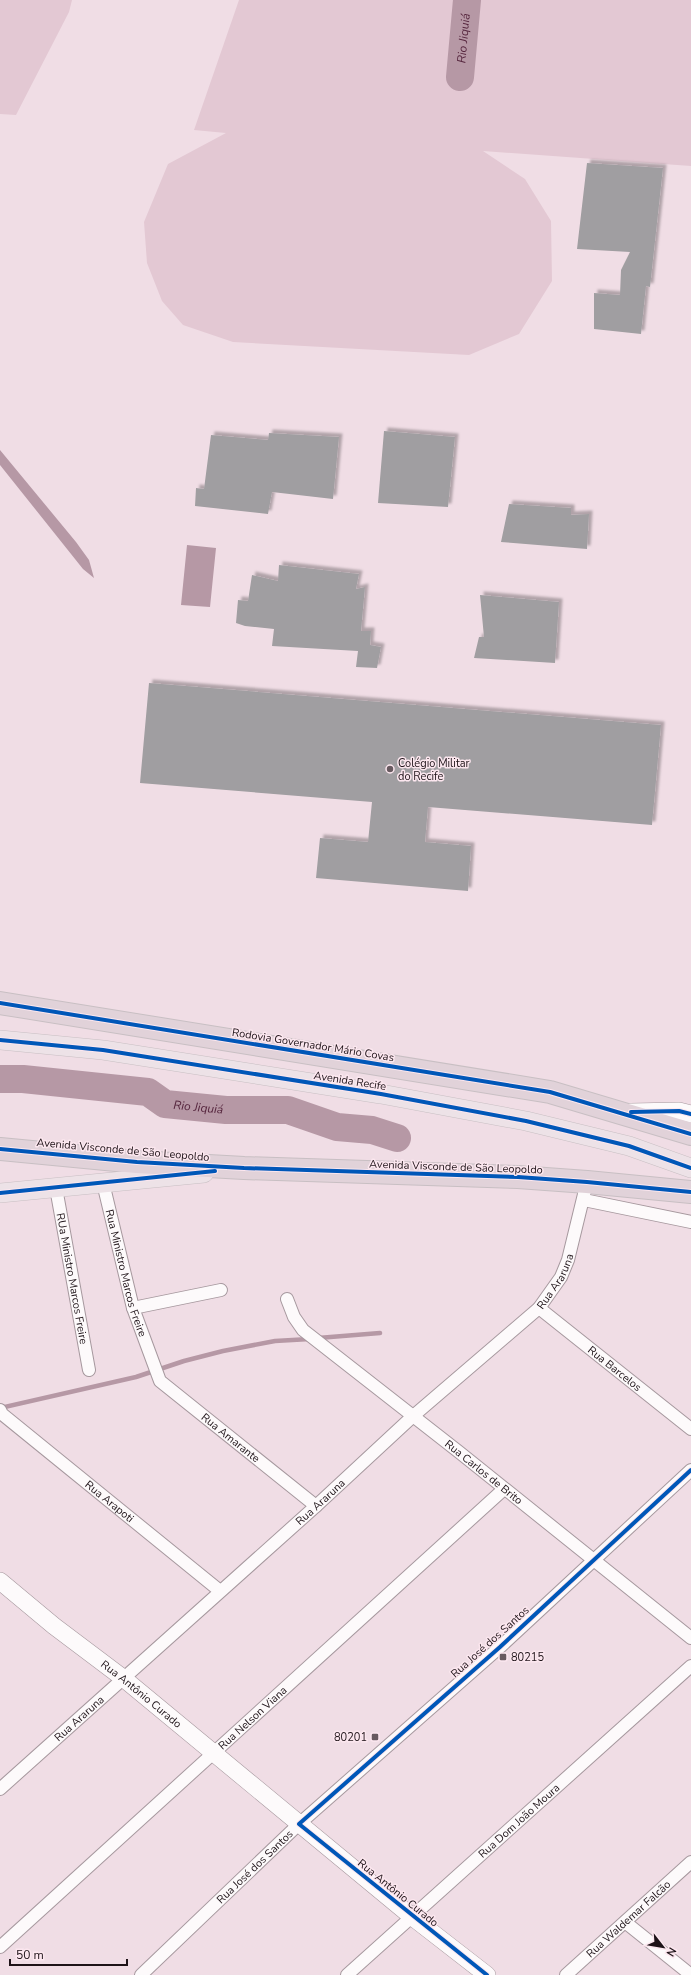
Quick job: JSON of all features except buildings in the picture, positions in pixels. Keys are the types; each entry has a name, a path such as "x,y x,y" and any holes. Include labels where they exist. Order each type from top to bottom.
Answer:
{"highway":[{"name":"Rodovia Governador Mário Covas","path":"0,1003 550,1092 621,1112"},
{"path":"621,1112 691,1134"},
{"name":"Avenida Visconde de São Leopoldo","path":"0,1149 138,1162 244,1168 518,1177 585,1191 691,1192"}],"main road":[{"name":"Avenida Recife","path":"0,1040 103,1050 381,1094 526,1121 629,1146 691,1168"},
{"name":"Avenida Visconde de São Leopoldo","path":"0,1193 244,1168"}],"street":[{"path":"621,1112 679,1111 691,1114"},
{"name":"Rua Ministro Marcos Freire","path":"103,1183 133,1308 153,1362"},
{"name":"RUa Ministro Marcos Freire","path":"56,1188 89,1370"},
{"path":"585,1191 691,1222"},
{"name":"Rua Araruna","path":"0,1789 316,1506 412,1417 539,1308 561,1277 568,1260 585,1191"},
{"path":"133,1308 221,1290"},
{"name":"Rua Carlos de Brito","path":"287,1299 298,1324 303,1330 594,1559 691,1638"},
{"name":"Rua Barcelos","path":"539,1308 691,1429"},
{"name":"Rua Amarante","path":"153,1362 160,1381 316,1506"},
{"name":"Rua Arapoti","path":"1,1412 220,1591"},
{"name":"Rua José dos Santos","path":"141,1975 299,1824 500,1646 691,1470"},
{"name":"Rua Nelson Viana","path":"0,1947 504,1489"},
{"name":"Rua Antônio Curado","path":"0,1581 54,1626 124,1678 212,1753 411,1916 487,1975"},
{"name":"Rua Dom João Moura","path":"347,1975 691,1666"},
{"name":"Rua Waldemar Falcão","path":"566,1975 691,1862"},
{"path":"625,1922 691,1975"}],"shaded area":[{"path":"0,0 72,0 69,12 16,115 0,114"},
{"path":"239,0 691,0 691,166 483,151 525,179 551,221 552,281 519,334 469,355 233,342 183,325 162,301 147,263 144,222 168,164 226,133 194,130"},
{"path":"0,450 76,542 89,560 94,578 83,569 0,465"},
{"path":"187,545 216,548 210,607 181,605"}],"waterway":[{"name":"Rio Jiquiá","path":"460,77 467,0"},
{"name":"Rio Jiquiá","path":"0,1079 23,1079 148,1092 165,1104 226,1110 288,1110 337,1127 372,1130 397,1138"},
{"path":"318,1338 380,1333"},
{"path":"0,1408 136,1377 184,1361 223,1351 275,1341 310,1339"}],"cycle path":[{"path":"0,1003 550,1092 691,1134"},
{"path":"0,1040 103,1050 381,1094 526,1121 629,1146 691,1168"},
{"path":"631,1112 679,1111 691,1114"},
{"path":"0,1149 137,1162 244,1168 518,1177 691,1192"},
{"path":"0,1193 215,1171"},
{"path":"487,1975 299,1824 500,1647 691,1470"}],"place":[{"name":"Colégio Militar do Recife","path":"390,769"},
{"name":"80215","path":"503,1657"},
{"name":"80201","path":"375,1737"}]}
